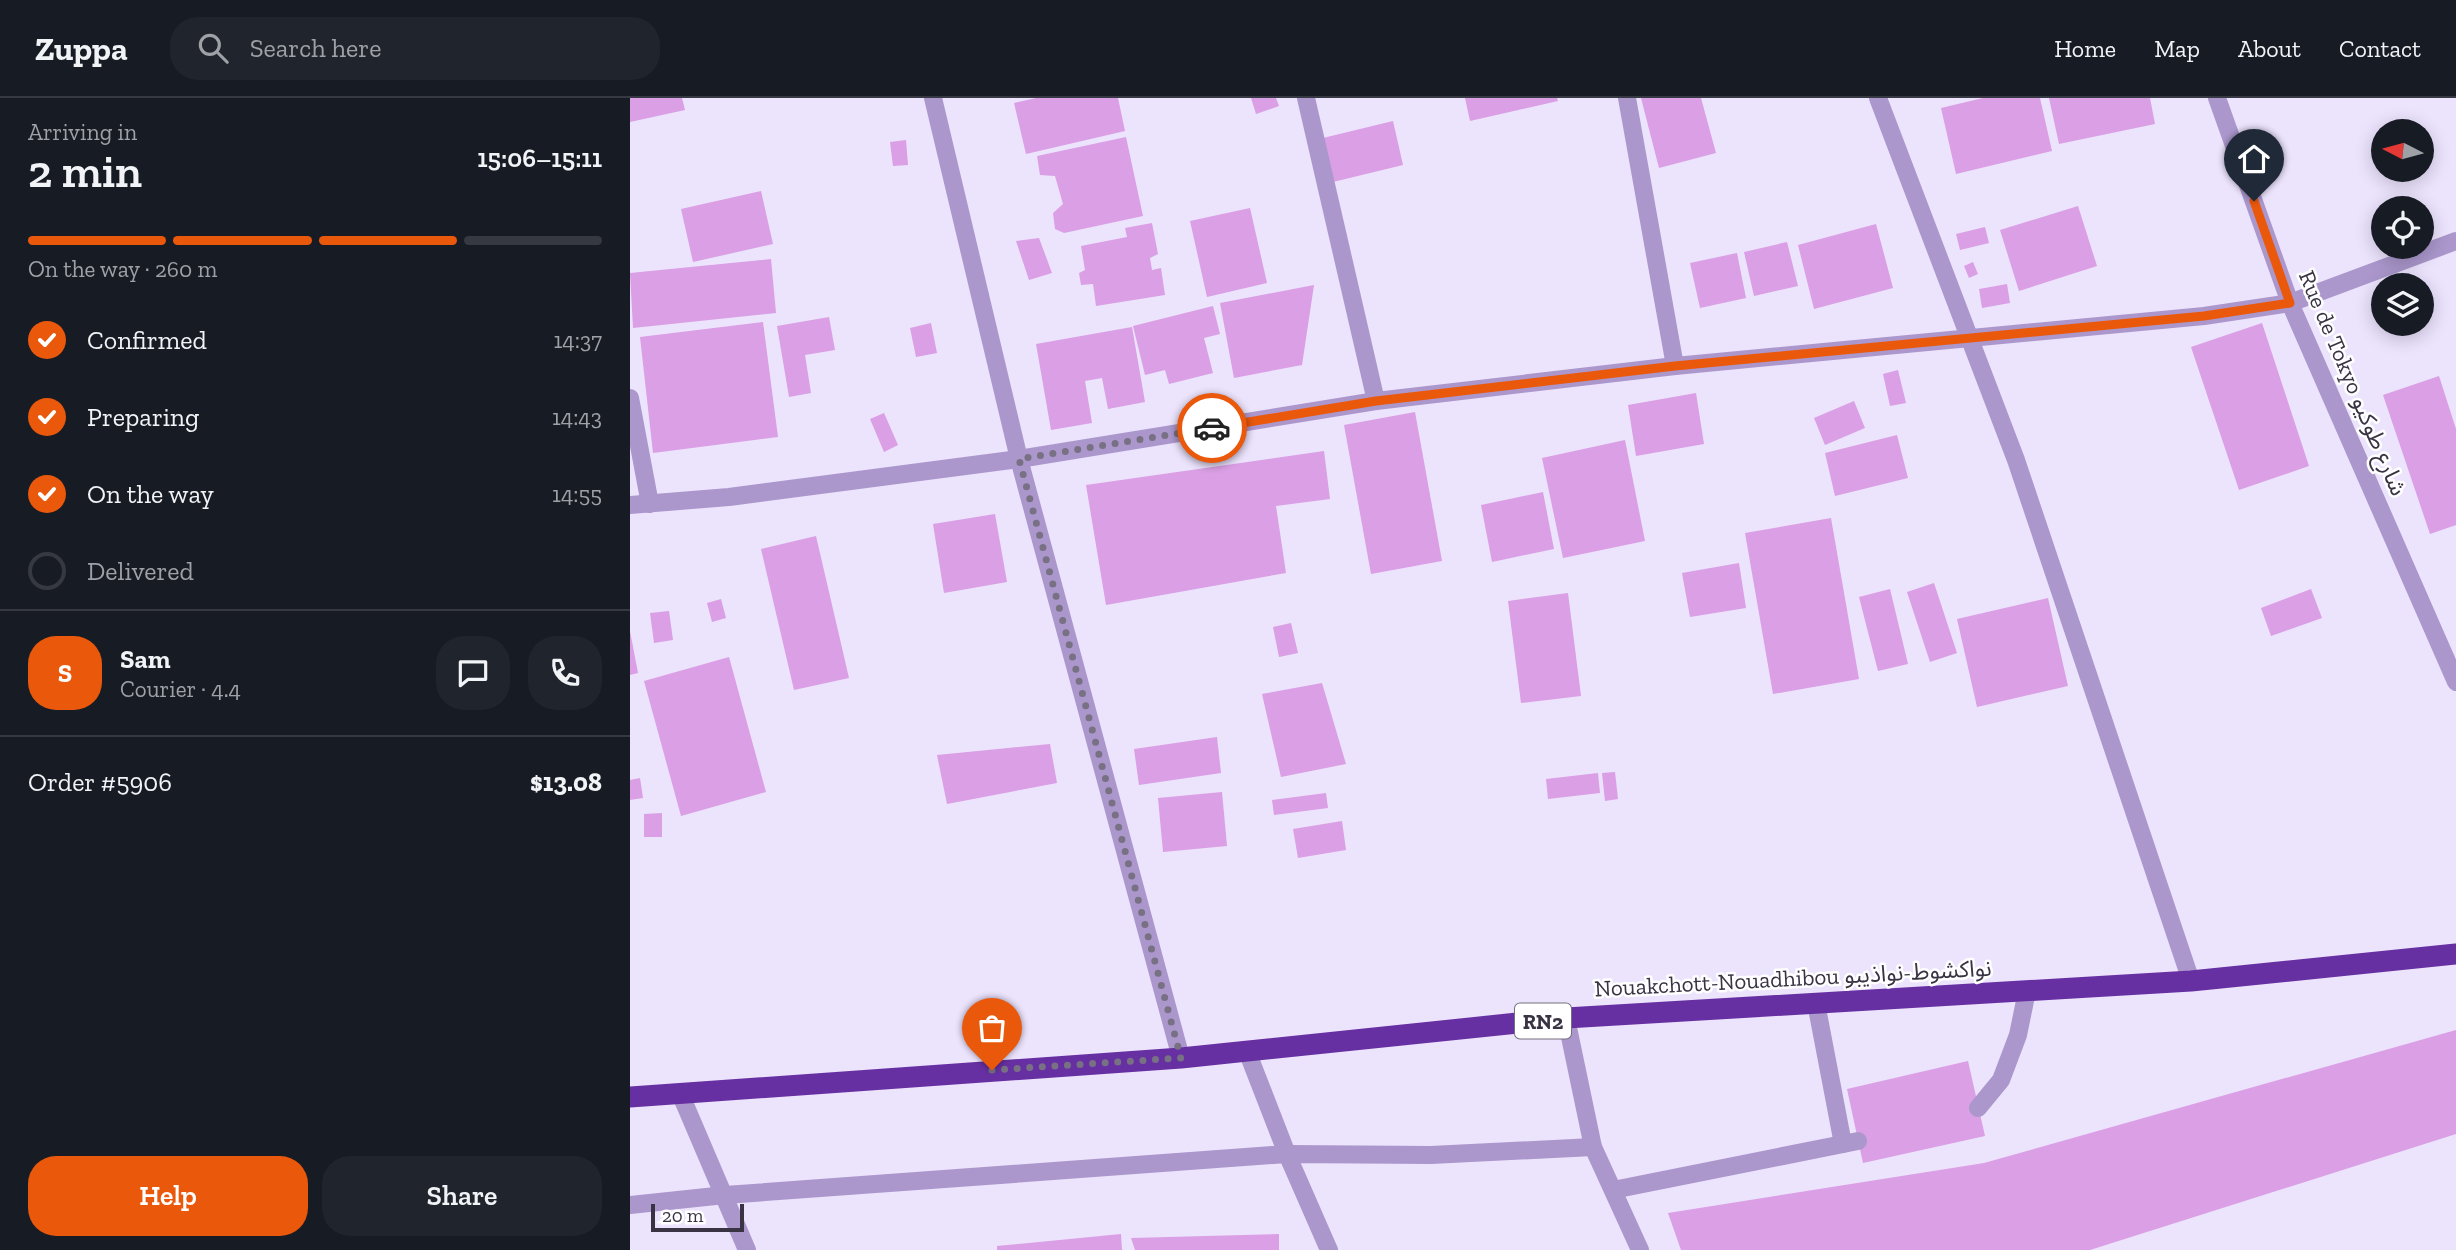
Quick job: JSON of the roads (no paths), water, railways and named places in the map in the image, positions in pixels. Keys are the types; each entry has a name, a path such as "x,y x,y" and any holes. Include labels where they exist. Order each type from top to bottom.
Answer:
{"highway":[{"name":"Nouakchott-Nouadhibou نواكشوط-نواذيبو","path":"630,1097 1181,1058 1566,1018 2191,981 2456,954"}],"street":[{"path":"933,98 1019,459 1181,1058"},
{"path":"1306,98 1376,401"},
{"path":"1628,98 1675,366"},
{"path":"1878,98 2016,460 2191,981"},
{"name":"Rue de Tokyo شارع طوكيو","path":"2217,98 2290,303 2456,682"},
{"path":"630,505 729,497 1019,459 1376,401 1675,366 2204,316 2290,303 2456,241"},
{"path":"630,398 650,503"},
{"path":"1978,1108 2001,1080 2018,1035 2027,991"},
{"path":"1613,1190 1851,1143 1816,1003"},
{"path":"1566,1018 1593,1147 1640,1250"},
{"path":"1247,1051 1287,1154 1329,1250"},
{"path":"680,1093 747,1250"},
{"path":"630,1205 725,1195 1287,1154 1431,1155 1593,1147"}]}
